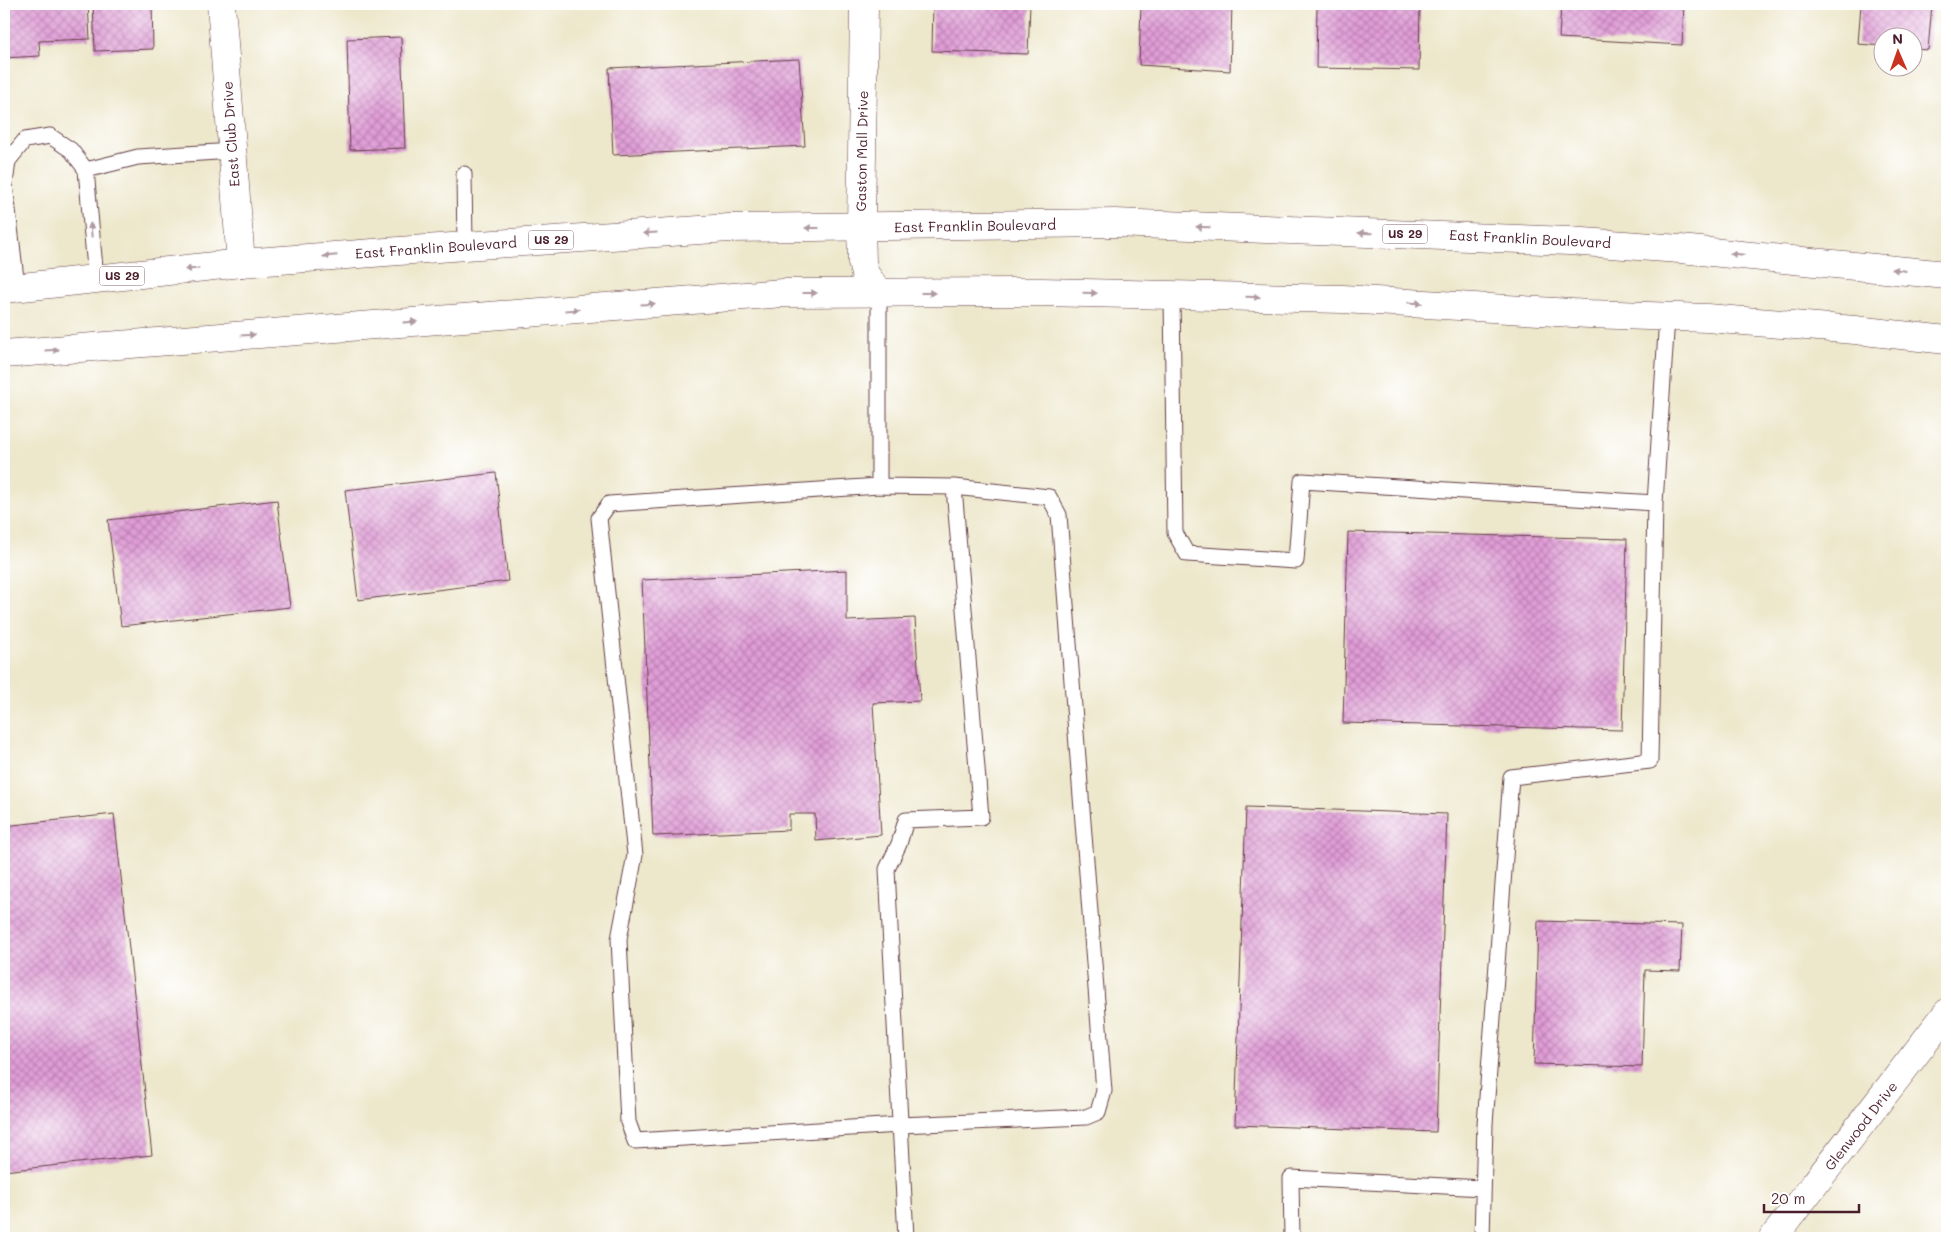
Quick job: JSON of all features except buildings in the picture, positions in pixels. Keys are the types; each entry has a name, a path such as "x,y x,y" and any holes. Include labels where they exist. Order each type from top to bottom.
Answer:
{"main road":[{"name":"East Club Drive","path":"221,4 241,263"},
{"name":"Gaston Mall Drive","path":"864,4 862,262 865,274 879,293"},
{"name":"East Franklin Boulevard","path":"10,288 241,263 729,228 861,228 1115,223 1568,240 1947,275"},
{"path":"4,354 783,293 1042,292 1343,299 1845,329 1947,340"},
{"path":"1918,337 1947,328"},
{"name":"Glenwood Drive","path":"1773,1238 1947,1013"}],"lane":[{"path":"10,288 5,184 8,161 25,140 50,136 71,150 86,170 96,279"},
{"path":"86,170 138,157 233,152"},
{"path":"464,174 465,246"},
{"path":"879,293 879,486"},
{"path":"1172,295 1175,533 1187,554 1296,561 1302,481 1655,503"},
{"path":"1482,1238 1485,1124 1511,777 1650,761 1655,503 1667,317"},
{"path":"879,486 954,487 1049,496 1058,514 1104,1091 1098,1112 1086,1117 900,1125 635,1141 628,1122 619,939 635,855 599,518 609,504 879,486"},
{"path":"906,1238 887,869 899,844 906,820 981,818 954,487"},
{"path":"1292,1238 1291,1178 1483,1188"}]}
